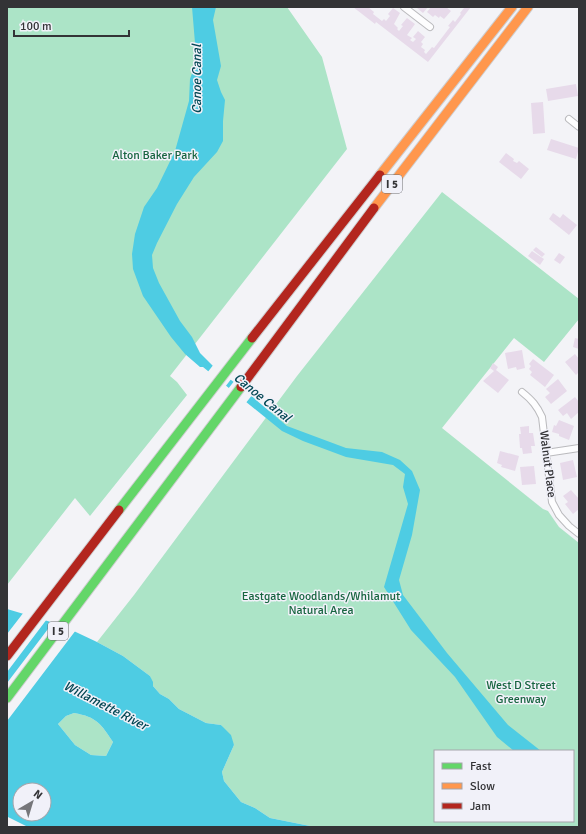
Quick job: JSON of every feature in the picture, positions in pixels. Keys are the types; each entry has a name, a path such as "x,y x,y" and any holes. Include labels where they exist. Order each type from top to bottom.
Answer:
{"highway":[{"name":"I 5","path":"7,656 189,418 512,7"},
{"name":"I 5","path":"7,698 110,563 405,166 528,7"}],"street":[{"path":"404,7 430,28"},
{"path":"569,119 579,128"},
{"name":"Walnut Place","path":"522,392 533,401 542,418 552,502 559,515 579,534"},
{"path":"546,453 579,448"}],"green space":[{"name":"Alton Baker Park","path":"7,7 287,7 322,57 347,149 170,376 177,382 187,395 90,516 75,498 7,585"},
{"name":"Eastgate Woodlands/Whilamut Natural Area","path":"442,192 579,299 579,319 544,362 514,338 442,428 543,509 548,511 559,527 579,543 579,827 315,827 270,818 255,808 241,802 224,781 222,772 234,745 221,725 206,723 179,709 169,699 160,694 153,686 150,676 123,656 97,642 134,595 297,376"},
{"path":"74,713 93,719 105,730 113,742 106,756 91,755 75,745 58,724 66,716"}],"water":[{"name":"Canoe Canal","path":"192,7 216,7 213,20 221,66 217,80 225,100 223,141 217,152 194,177 177,204 157,243 152,255 153,268 159,283 200,353 216,369 242,388 287,426 346,448 382,452 400,460 412,471 420,490 412,535 399,580 403,595 447,653 508,725 540,750 513,750 497,737 455,677 411,630 384,587 408,504 403,487 405,474 393,465 346,457 303,441 282,431 185,354 171,337 143,296 133,269 132,254 135,234 144,207 157,188 175,151 189,101 190,79 194,68 195,43"},
{"name":"Willamette River","path":"7,609 61,625 123,656 150,676 153,686 160,694 169,699 179,709 206,723 221,725 231,735 234,745 222,772 224,781 241,802 255,808 270,818 315,827 28,827 18,822 52,822 52,782 12,782 12,819 8,817","holes":["74,713 98,722 113,742 106,756 91,755 75,745 58,724 66,716"]}],"pier":[{"path":"214,364 232,378 225,387 207,373"},
{"path":"235,380 253,394 245,404 228,389"},
{"path":"24,612 47,619 7,672 7,634"},
{"path":"54,621 76,630 7,721 7,683"}],"building":[{"path":"353,7 368,7 374,12 373,14 382,21 384,19 386,21 390,16 388,14 393,8 400,13 394,24 399,31 403,26 401,25 407,18 415,24 407,35 412,38 410,40 413,42 416,39 413,37 418,31 425,37 421,42 423,44 421,47 425,50 424,52 426,54 432,47 434,48 450,27 448,26 453,20 455,22 461,14 460,13 464,8 463,7 471,7 428,62 376,22 375,24"},
{"path":"428,7 423,13 417,8"},
{"path":"431,7 446,7 451,11 444,19 435,15 433,17 427,12"},
{"path":"576,84 578,96 548,101 546,89"},
{"path":"543,102 545,133 533,134 531,103"},
{"path":"551,139 579,148 576,159 547,150"},
{"path":"506,153 514,159 513,161 517,163 519,161 529,169 521,179 499,162"},
{"path":"553,213 560,218 563,214 577,225 569,235 549,219"},
{"path":"536,247 545,254 542,257 533,250"},
{"path":"532,251 544,259 540,265 528,256"},
{"path":"559,253 565,257 560,264 554,260"},
{"path":"575,338 579,339 579,349 573,347"},
{"path":"522,350 525,368 517,370 516,367 508,369 505,353"},
{"path":"575,354 579,359 579,372 576,375 565,362"},
{"path":"533,359 554,375 545,387 530,375 532,372 529,369 531,366 529,364"},
{"path":"493,363 498,367 496,370 509,380 498,393 483,381 494,371 490,368"},
{"path":"558,379 567,391 551,404 545,397 550,393 546,389"},
{"path":"575,397 579,402 579,412 571,419 567,413 563,416 558,410"},
{"path":"559,420 574,426 569,440 552,432 554,425 556,426"},
{"path":"529,426 529,433 533,433 535,446 531,446 532,453 523,454 522,448 520,448 520,427"},
{"path":"500,451 519,456 515,471 501,467 502,465 497,463"},
{"path":"573,460 577,477 563,480 560,463"},
{"path":"534,466 536,484 522,485 520,467"},
{"path":"571,490 579,499 579,509 573,514 565,504 568,502 563,496"}],"traffic: fast":[{"path":"119,510 252,338"},
{"path":"7,698 241,387"}],"traffic: slow":[{"path":"380,175 512,7"},
{"path":"374,208 528,7"}],"traffic: jam":[{"path":"252,338 380,175"},
{"path":"241,387 374,208"},
{"path":"7,656 119,510"}],"park label":[{"name":"West D Street Greenway","path":"521,692"}]}
